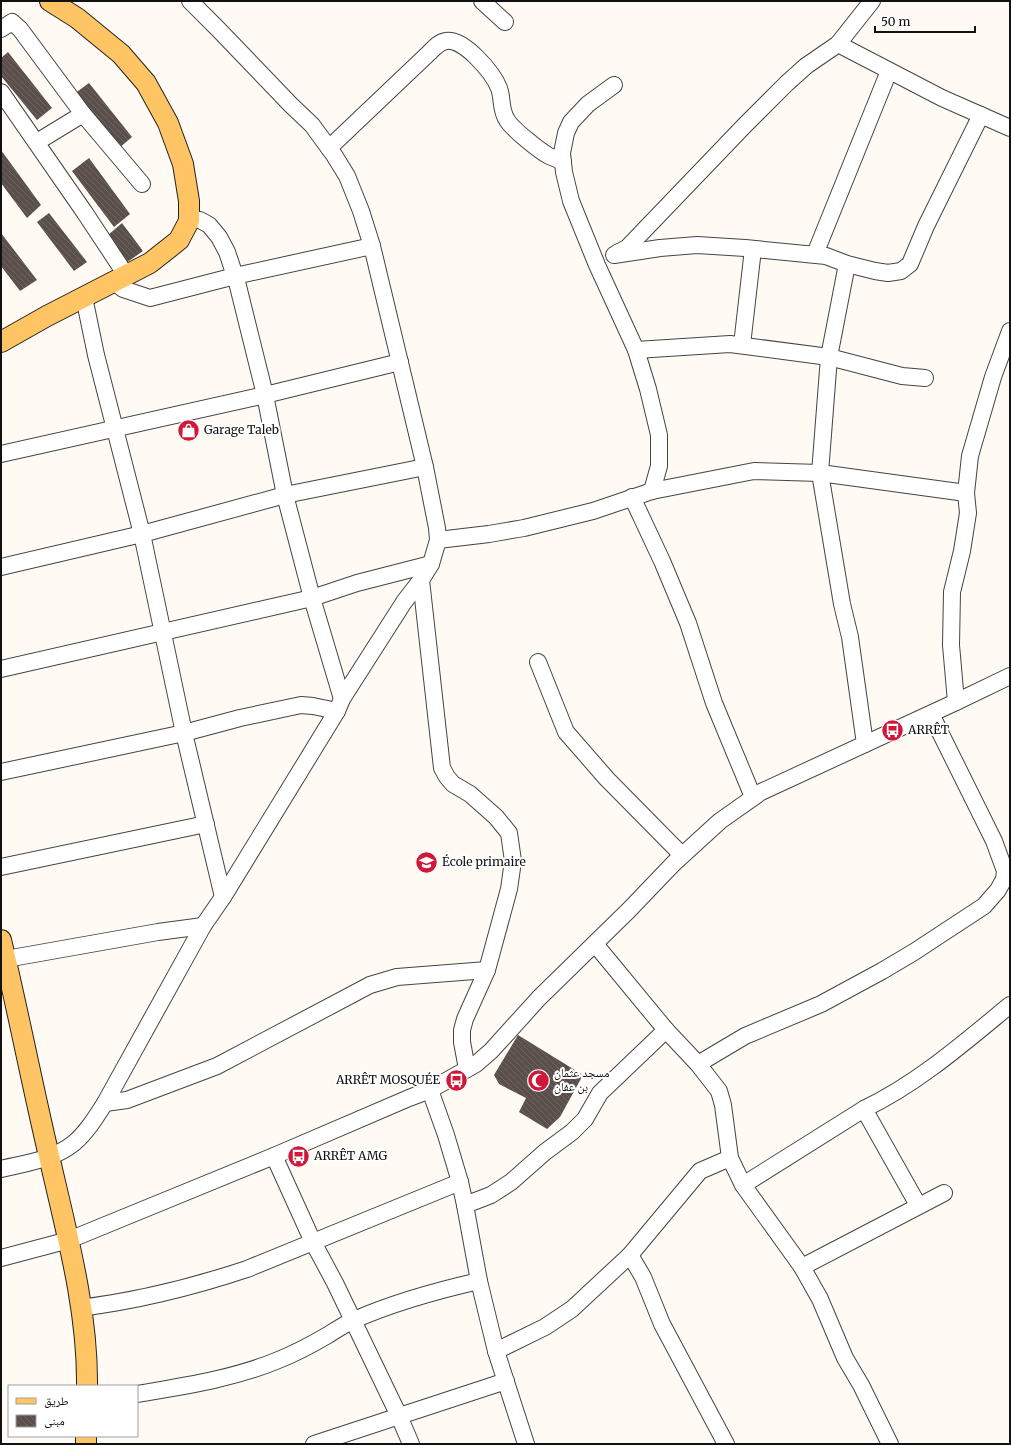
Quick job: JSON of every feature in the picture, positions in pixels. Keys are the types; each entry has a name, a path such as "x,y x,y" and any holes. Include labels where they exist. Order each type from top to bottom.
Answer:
{"main road":[{"path":"1,342 150,263 179,240 189,218 189,201 183,164 168,123 146,83 120,54 78,18 50,1"},
{"path":"1,940 7,995 69,1240 84,1328 87,1385"}],"street":[{"path":"482,1 505,22"},
{"path":"597,265 627,248 786,84 806,66 838,44 872,1"},
{"path":"1,1169 49,1157 61,1152 75,1142 105,1103 204,926 224,897 404,602 421,580 430,564 438,540 425,467 372,246 361,211 347,176 312,125 291,106 192,2"},
{"path":"1,30 12,22 20,29 83,114 142,184"},
{"path":"329,148 429,52 440,43 454,41 465,46 492,75 500,89 504,116 512,128 549,156 563,162"},
{"path":"838,44 942,98 1010,127"},
{"path":"815,254 889,71"},
{"path":"614,85 588,104 571,122 562,153 564,172 571,201 597,265 636,350 648,389 659,435 659,466 652,491"},
{"path":"1,92 86,213 120,278 123,290 150,298 235,276 372,246"},
{"path":"37,142 83,114"},
{"path":"614,255 660,248 697,245 753,248 826,256 847,264 888,273 901,271 910,264 926,226 981,115"},
{"path":"189,218 200,220 209,225 219,237 227,252 235,276 265,395 285,495 340,705"},
{"path":"742,345 753,248"},
{"path":"847,264 829,357 820,473 842,604 850,637 865,744"},
{"path":"84,297 96,355 116,428 142,534 184,732 224,897"},
{"path":"956,702 951,645 952,592 962,551 968,513 966,493 970,456 994,377 1010,332"},
{"path":"636,350 730,344 742,345 829,357 902,376 925,378"},
{"path":"1,454 265,395 400,362"},
{"path":"1,567 142,534 285,495 425,467"},
{"path":"438,540 524,528 593,511 652,491 754,471 820,473 966,493"},
{"path":"632,498 662,561 688,623 714,703 753,797"},
{"path":"1,669 312,598 357,583 430,564"},
{"path":"421,580 442,768 453,784 470,794 496,816 509,833 513,861 509,889 487,970 462,1030 462,1042 468,1069"},
{"path":"538,662 566,732 607,779 682,855"},
{"path":"1,1258 69,1240 430,1090 468,1069 492,1051 539,998 629,910 682,855 720,821 753,797 1010,676"},
{"path":"1,772 301,705 340,705"},
{"path":"698,1064 745,1036 821,1004 882,971 984,906 998,890 1004,878 1005,871 994,841 931,714"},
{"path":"1,867 206,824"},
{"path":"3,956 204,926"},
{"path":"595,944 666,1030 698,1064 718,1090 723,1105 730,1158 743,1185 802,1266 820,1299 845,1358 861,1385 890,1444"},
{"path":"105,1103 127,1100 217,1066 370,985 396,977 487,970"},
{"path":"743,1185 864,1109 885,1099 953,1052 1010,1005"},
{"path":"465,1205 490,1195 511,1182 545,1152 572,1132 584,1119 600,1093 666,1030"},
{"path":"430,1090 460,1182 479,1281 496,1351 526,1444"},
{"path":"864,1109 918,1205"},
{"path":"274,1156 313,1242 353,1321 411,1444"},
{"path":"496,1351 545,1327 572,1309 630,1255 700,1171 730,1158"},
{"path":"80,1308 118,1303 221,1278 460,1182"},
{"path":"802,1266 918,1205 944,1193"},
{"path":"630,1255 643,1277 662,1324 726,1444"},
{"path":"138,1394 232,1375 276,1361 308,1347 353,1321 424,1294 479,1281"},
{"path":"314,1444 506,1381"}],"building":[{"path":"8,52 52,108 37,120 1,76 1,58"},
{"path":"89,83 132,137 118,149 74,94"},
{"path":"1,150 41,205 27,218 1,183"},
{"path":"89,158 130,214 114,227 72,171"},
{"path":"49,213 87,262 74,271 37,222"},
{"path":"122,223 143,251 126,263 107,236"},
{"path":"1,233 37,280 20,291 1,266"},
{"name":"مسجد عثمان بن عفان","path":"518,1035 583,1075 560,1117 547,1129 519,1112 526,1098 499,1084 494,1075"}],"place":[{"name":"Garage Taleb","path":"188,430"},
{"name":"ARRÊT","path":"893,730"},
{"name":"École primaire","path":"427,862"},
{"name":"ARRÊT MOSQUÉE","path":"456,1080"},
{"name":"مسجد عثمان بن عفان","path":"539,1080"},
{"name":"ARRÊT AMG","path":"298,1156"}]}
